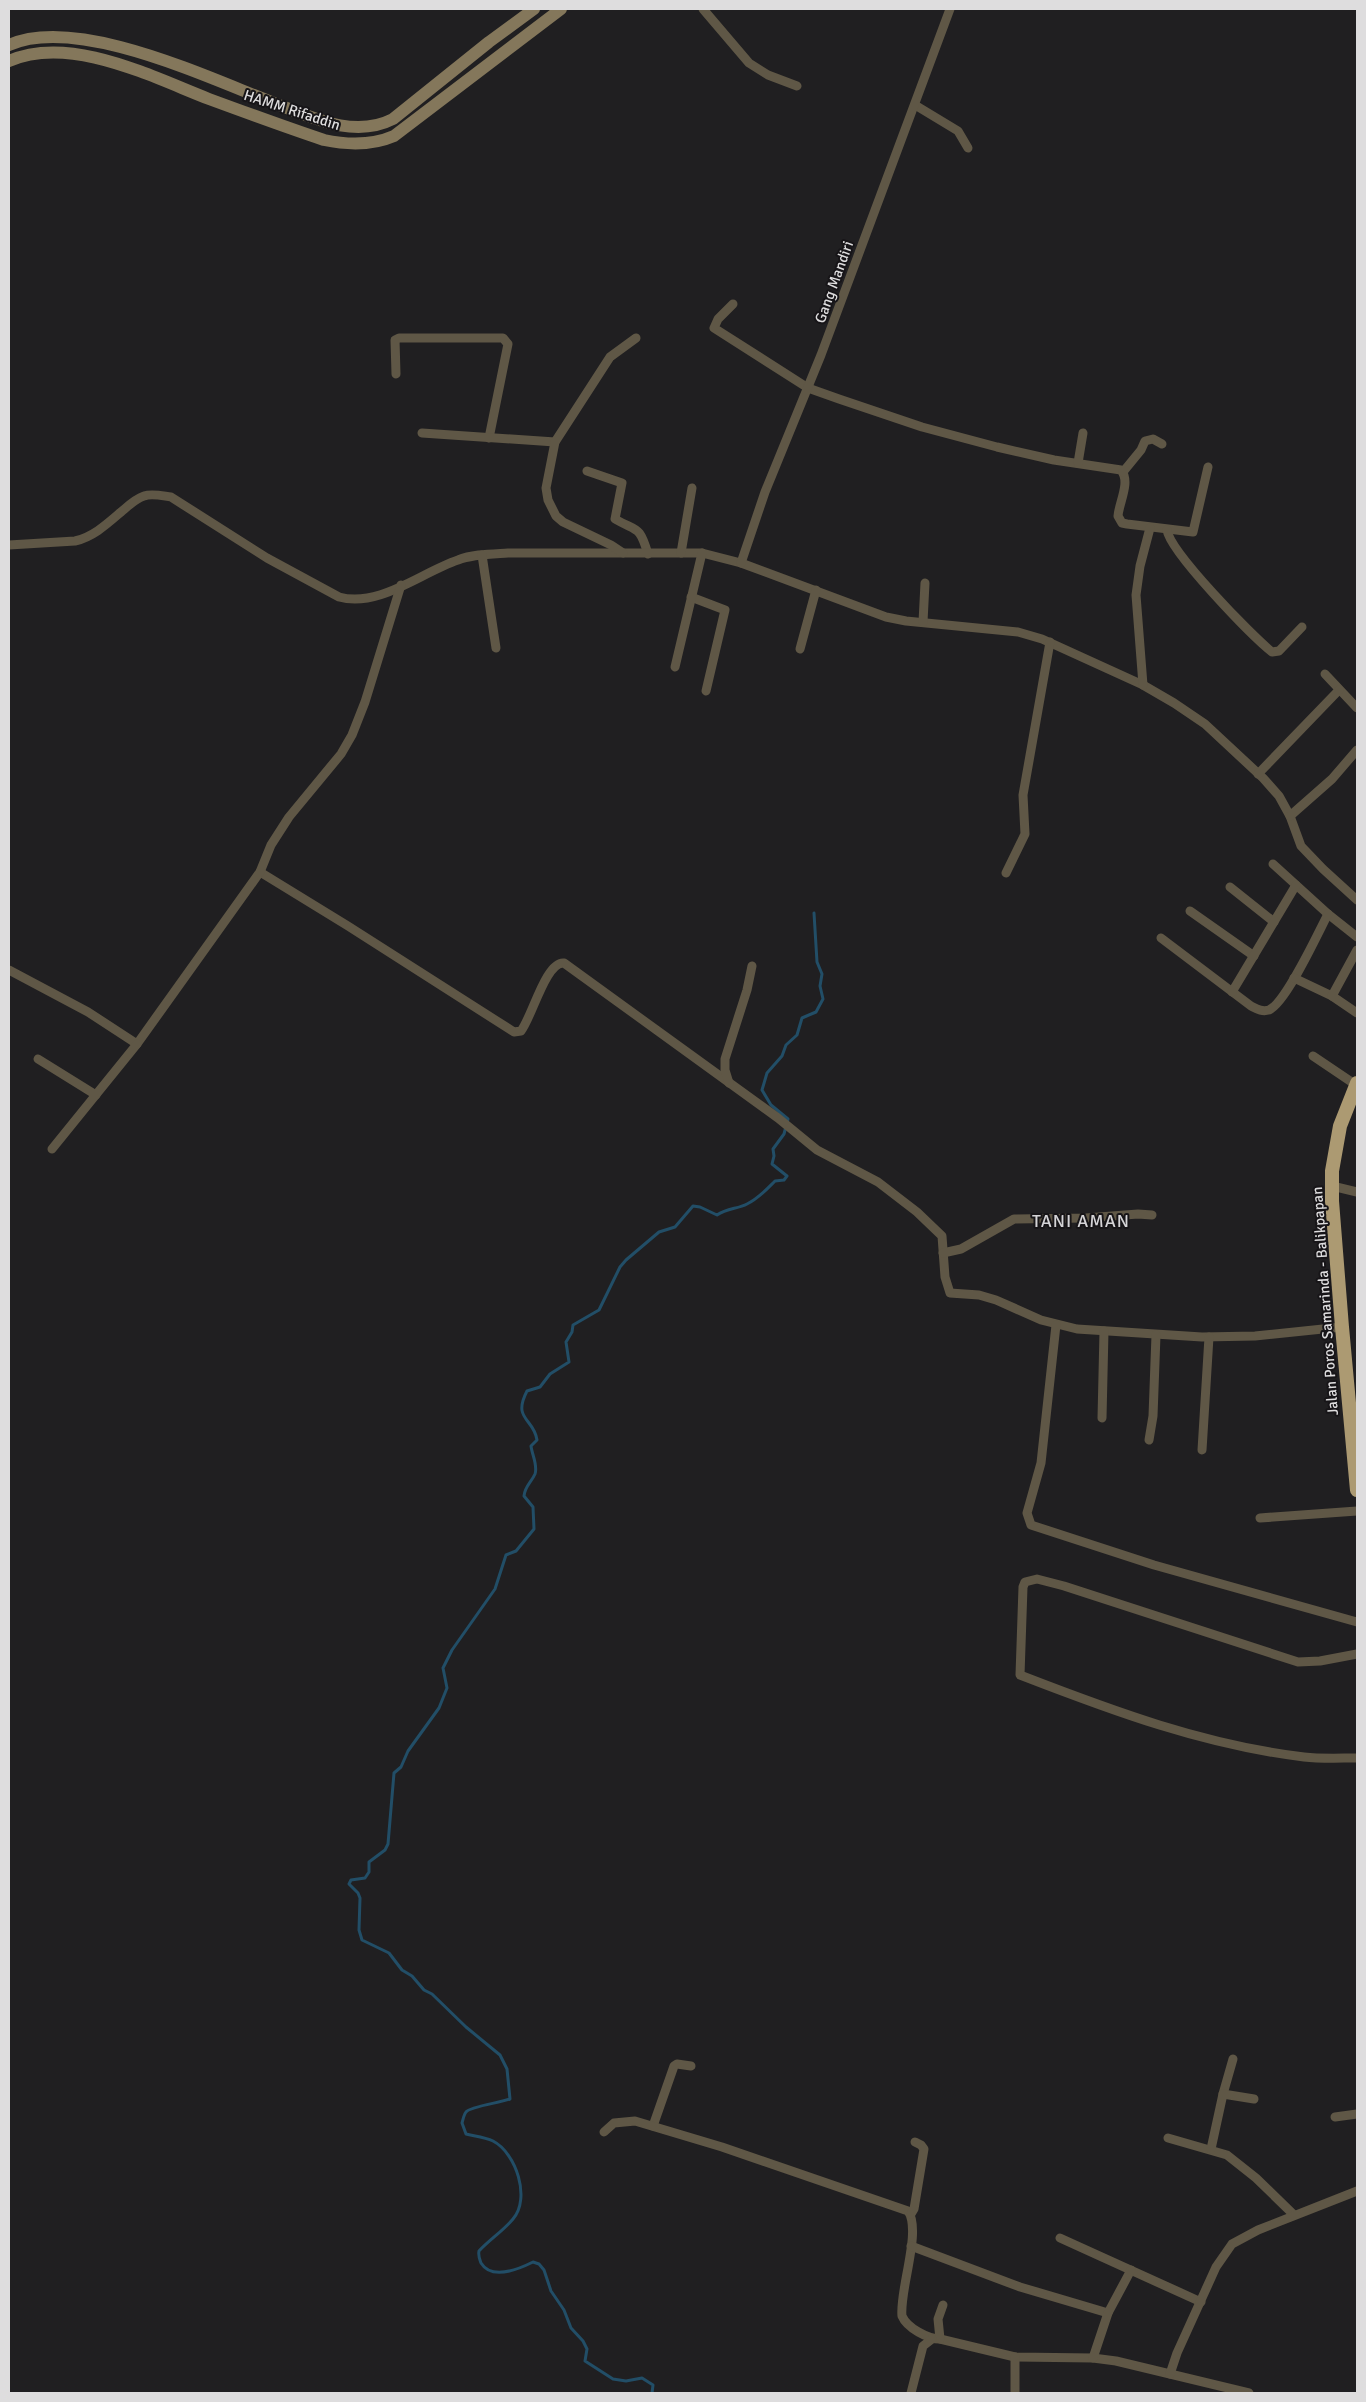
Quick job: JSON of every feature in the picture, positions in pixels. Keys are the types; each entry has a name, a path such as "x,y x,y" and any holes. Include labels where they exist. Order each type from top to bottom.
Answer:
{"highway":[{"name":"Jalan Poros Samarinda - Balikpapan","path":"1357,1084 1340,1126 1332,1170 1342,1327 1352,1368 1357,1490"}],"main road":[{"name":"HAMM Rifaddin","path":"9,46 41,37 77,37 106,43 154,58 308,116 352,128 366,129 393,119 489,42 534,9"},
{"name":"HAMM Rifaddin","path":"9,61 18,57 46,53 72,54 114,63 314,137 342,144 380,142 394,136 561,9"}],"street":[{"path":"703,9 749,63 760,70 797,86"},
{"name":"Gang Mandiri","path":"741,563 765,492 808,388 950,9"},
{"path":"915,106 958,131 968,148"},
{"path":"732,304 718,319 714,328 808,388 922,427 997,447 1078,463 1116,468 1123,472 1126,484 1119,508 1120,520 1127,524 1188,533 1194,530 1208,467"},
{"path":"396,374 394,340 399,338 503,338 508,344 489,438"},
{"path":"623,553 611,545 564,522 552,509 546,488 555,442 610,357 636,338"},
{"path":"422,433 555,442"},
{"path":"1078,463 1083,433"},
{"path":"1123,472 1142,450 1145,441 1153,439 1162,444"},
{"path":"587,472 622,484 614,517 616,520 633,526 640,533 648,554"},
{"path":"681,553 692,488"},
{"path":"9,545 85,539 96,533 132,502 144,495 157,495 171,497 267,558 339,597 352,601 376,598 460,558 508,553 702,553 741,563 886,617 1018,632 1050,642 1143,685 1205,724 1279,796 1290,816 1301,846 1357,900"},
{"path":"1143,685 1136,595 1150,528"},
{"path":"1167,530 1170,539 1201,580 1272,652 1279,652 1302,627"},
{"path":"675,667 702,553"},
{"path":"482,555 496,648"},
{"path":"922,622 925,583"},
{"path":"52,1149 136,1044 260,872 271,845 289,817 341,754 352,735 365,702 401,585"},
{"path":"800,649 816,590"},
{"path":"691,597 725,610 706,691"},
{"path":"1006,873 1025,834 1023,794 1050,642"},
{"path":"1325,674 1357,708"},
{"path":"1258,774 1339,690"},
{"path":"1290,816 1332,779 1357,750"},
{"path":"1273,864 1328,914 1357,937"},
{"path":"260,872 514,1032 520,1032 523,1029 548,974 554,966 562,963 778,1118 817,1150 866,1174 894,1193 939,1233 944,1242 945,1276 950,1292 996,1300 1056,1325 1104,1331 1209,1337 1264,1336 1342,1327"},
{"path":"1232,992 1296,885"},
{"path":"1230,887 1274,922"},
{"path":"1190,911 1254,956"},
{"path":"1161,938 1258,1010 1267,1010 1271,1009 1294,978 1328,914"},
{"path":"1332,996 1357,950"},
{"path":"729,1083 725,1070 725,1059 747,990 752,966"},
{"path":"9,970 88,1012 136,1044"},
{"path":"1294,978 1332,996 1357,1013"},
{"path":"1313,1056 1357,1084"},
{"path":"38,1059 96,1095"},
{"path":"1332,1186 1357,1192"},
{"path":"943,1253 969,1244 1014,1219 1152,1215"},
{"path":"1056,1325 1041,1463 1027,1513 1031,1525 1154,1565 1357,1622"},
{"path":"1102,1418 1104,1331"},
{"path":"1149,1440 1153,1416 1156,1335"},
{"path":"1202,1450 1209,1337"},
{"path":"1260,1518 1357,1511"},
{"path":"1357,1654 1320,1661 1298,1662 1064,1586 1032,1579 1025,1582 1023,1587 1020,1675 1100,1706 1189,1736 1306,1757 1357,1758"},
{"path":"1211,2149 1222,2094 1233,2059"},
{"path":"653,2126 674,2066 677,2064 691,2066"},
{"path":"1222,2094 1254,2099"},
{"path":"1335,2117 1357,2114"},
{"path":"604,2132 614,2123 626,2120 653,2126 901,2207 910,2214"},
{"path":"1168,2138 1227,2155 1256,2178 1294,2215"},
{"path":"915,2142 924,2149 914,2210 910,2214 911,2246 902,2316 907,2324 936,2339 1016,2357 1093,2358 1116,2361 1249,2393"},
{"path":"1170,2374 1177,2353 1221,2258 1232,2244 1258,2230 1357,2191"},
{"path":"1060,2238 1201,2302"},
{"path":"911,2246 1020,2287 1108,2314"},
{"path":"1093,2358 1108,2314 1131,2270"},
{"path":"936,2339 938,2320 943,2305"},
{"path":"911,2393 923,2346 936,2339"},
{"path":"1015,2393 1016,2357"}],"waterway":[{"path":"652,2393 653,2385 642,2378 626,2381 613,2379 585,2361 587,2349 583,2341 571,2328 564,2310 551,2291 544,2270 539,2264 533,2262 521,2268 499,2272 492,2271 481,2263 479,2251 513,2219 518,2210 521,2200 521,2188 514,2165 501,2147 493,2141 466,2134 462,2123 465,2113 469,2110 510,2099 507,2069 500,2055 466,2027 432,1994 424,1990 412,1976 402,1970 389,1953 362,1940 359,1930 360,1898 358,1893 349,1884 351,1880 365,1878 369,1872 369,1862 385,1850 388,1844 394,1773 401,1767 408,1751 439,1708 447,1688 443,1668 452,1650 495,1589 506,1555 516,1551 534,1529 533,1507 524,1496 536,1471 531,1446 537,1440 532,1427 523,1413 523,1401 527,1391 540,1387 550,1374 569,1362 566,1342 572,1332 573,1325 599,1310 620,1267 659,1232 675,1227 693,1206 700,1207 717,1215 744,1206 762,1194 775,1181 784,1180 787,1176 772,1164 773,1149 784,1134 788,1119 771,1105 762,1090 767,1073 782,1056 786,1045 797,1035 802,1018 816,1012 823,999 820,986 822,974 817,962 814,913"}],"district":[{"name":"TANI AMAN","path":"1081,1221"}]}
